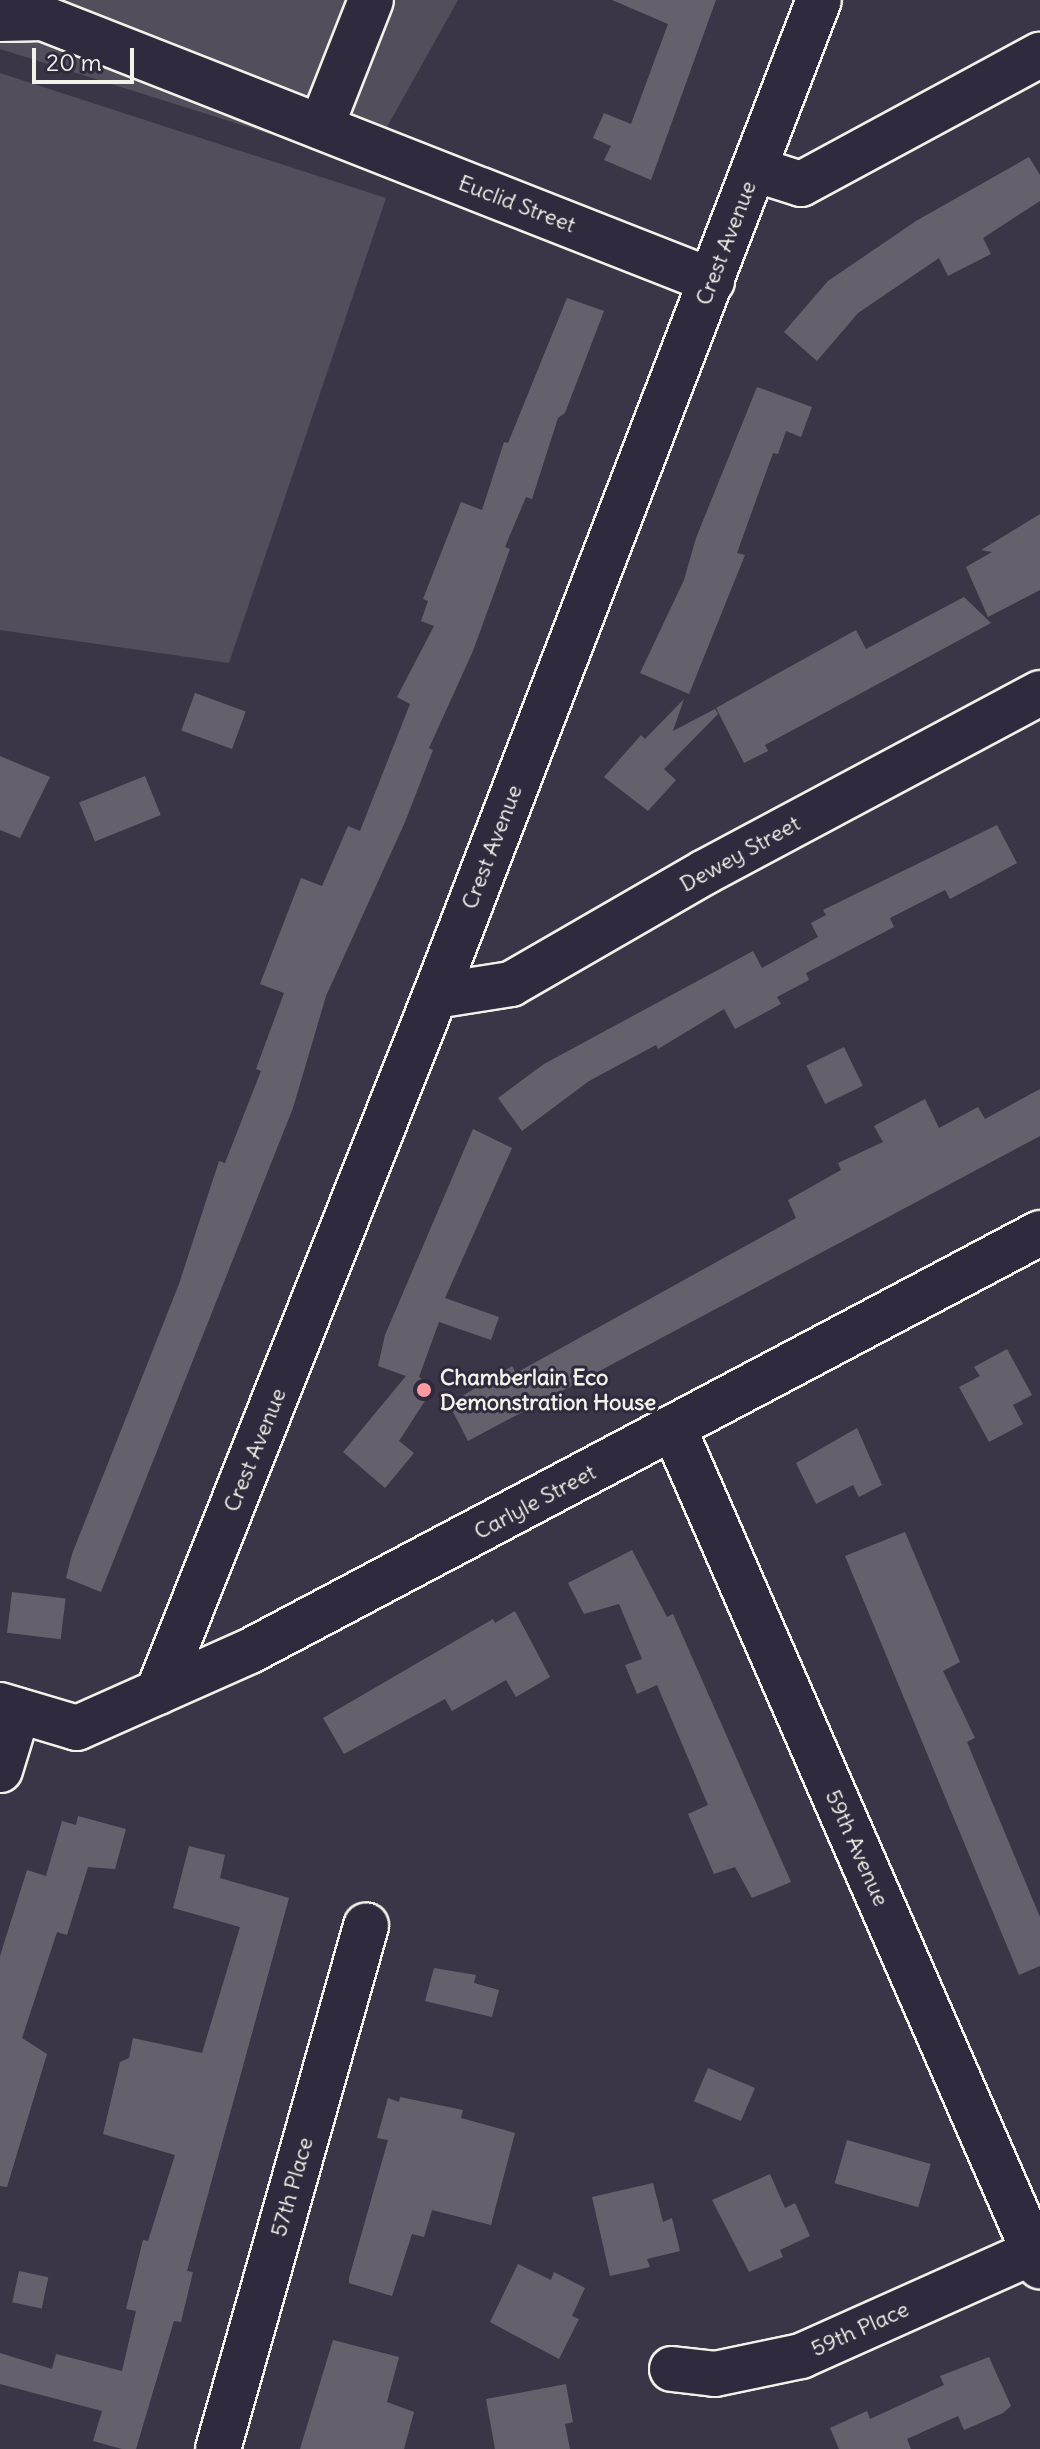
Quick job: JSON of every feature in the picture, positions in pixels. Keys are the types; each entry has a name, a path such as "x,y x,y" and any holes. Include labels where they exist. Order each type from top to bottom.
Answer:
{"street":[{"path":"321,127 371,0"},
{"name":"Crest Avenue","path":"158,1692 435,996 819,0"},
{"name":"Euclid Street","path":"0,19 43,18 712,281"},
{"path":"754,169 801,184 1040,55"},
{"name":"Dewey Street","path":"435,996 511,984 705,872 1040,693"},
{"name":"Carlyle Street","path":"9,1708 77,1728 250,1651 1040,1233"},
{"name":"59th Avenue","path":"674,1429 1038,2256"},
{"path":"0,1770 9,1708"},
{"name":"57th Place","path":"218,2449 366,1926"},
{"name":"59th Place","path":"672,2369 715,2374 801,2356 1038,2256"}],"shaded area":[{"path":"0,0 458,0 387,127 297,92 270,134 0,49"},
{"path":"0,73 386,198 229,663 0,630"}],"building":[{"path":"612,0 716,0 651,180 604,160 611,146 593,138 604,113 631,124 668,24"},
{"path":"1029,157 1040,175 1040,201 983,238 991,254 948,276 939,258 858,313 817,361 784,332 828,281 916,221"},
{"path":"567,298 604,311 565,413 558,418 532,499 526,497 505,547 510,549 473,651 429,748 433,750 405,822 326,996 293,1108 101,1592 66,1578 72,1554 179,1284 219,1161 225,1163 261,1071 256,1069 284,993 260,984 301,878 322,886 348,826 360,831 410,704 397,697 434,626 421,621 428,601 423,599 461,502 482,510 504,442 508,443"},
{"path":"757,387 812,407 801,437 786,431 778,454 773,453 737,553 745,555 689,694 640,673 684,580 696,538"},
{"path":"1040,514 1040,590 988,617 966,567 992,552 981,550"},
{"path":"964,597 991,623 765,745 768,751 744,763 716,708 856,630 866,649"},
{"path":"195,693 246,711 232,749 181,731"},
{"path":"684,699 673,731 715,709 718,714 664,769 676,780 648,811 604,777 641,735 645,739"},
{"path":"0,756 50,777 20,838 0,830"},
{"path":"145,776 161,815 95,842 79,803"},
{"path":"997,825 1017,863 950,899 945,890 890,918 894,927 806,973 809,980 777,997 781,1004 735,1029 724,1009 658,1049 656,1045 589,1081 522,1131 498,1098 544,1064 753,951 762,968 818,937 811,923 826,915 823,910"},
{"path":"844,1047 863,1086 825,1104 806,1065"},
{"path":"1040,1089 1040,1136 468,1441 449,1404 512,1366 516,1373 796,1218 788,1200 841,1170 838,1163 883,1142 874,1126 925,1099 939,1128 978,1107 985,1119"},
{"path":"473,1129 512,1148 445,1298 499,1317 491,1340 439,1322 419,1377 434,1387 399,1441 414,1453 385,1488 343,1452 406,1376 378,1366 385,1335"},
{"path":"1007,1349 1032,1395 1013,1405 1023,1424 989,1442 959,1387 980,1376 974,1367"},
{"path":"857,1428 882,1485 859,1497 853,1485 816,1504 796,1463"},
{"path":"905,1532 960,1662 943,1671 975,1738 967,1742 1040,1917 1040,1966 1019,1975 845,1556"},
{"path":"632,1550 667,1617 673,1614 791,1882 752,1898 735,1867 714,1874 688,1814 708,1805 657,1685 637,1694 625,1665 642,1659 619,1604 584,1614 568,1583"},
{"path":"12,1592 66,1599 61,1639 7,1633"},
{"path":"515,1611 550,1677 516,1697 506,1680 452,1711 445,1699 344,1754 323,1718 493,1619 495,1623"},
{"path":"78,1816 126,1829 115,1869 88,1867 67,1935 57,1932 22,2038 47,2054 7,2187 0,2186 0,1956 27,1870 46,1876 62,1821 76,1825"},
{"path":"189,1846 225,1855 220,1878 289,1898 187,2271 193,2272 181,2322 174,2321 136,2449 122,2449 93,2441 102,2411 0,2384 0,2353 52,2369 56,2354 122,2371 136,2311 126,2309 143,2240 148,2241 175,2155 103,2134 120,2062 129,2058 133,2038 202,2053 240,1927 173,1908"},
{"path":"434,1968 476,1975 474,1983 499,1990 492,2017 425,2001"},
{"path":"708,2068 755,2088 741,2121 694,2101"},
{"path":"400,2097 463,2110 461,2118 515,2133 491,2225 432,2210 424,2237 412,2234 392,2296 349,2283 349,2278 388,2140 377,2138 388,2098 399,2102"},
{"path":"847,2140 931,2164 918,2207 835,2183"},
{"path":"770,2174 785,2208 795,2203 810,2236 780,2250 783,2257 749,2272 712,2200"},
{"path":"653,2183 663,2222 672,2218 680,2251 647,2259 650,2267 610,2276 592,2197"},
{"path":"518,2264 551,2280 554,2272 585,2288 572,2316 579,2319 559,2359 490,2322"},
{"path":"19,2271 48,2277 42,2309 12,2302"},
{"path":"333,2340 399,2357 387,2402 414,2412 404,2449 300,2449"},
{"path":"989,2357 1011,2406 1003,2413 964,2430 958,2416 907,2439 911,2449 839,2449 830,2428 867,2411 870,2419 944,2385 940,2376"},
{"path":"566,2384 573,2422 565,2424 570,2449 495,2449 486,2399"}],"place":[{"name":"Chamberlain Eco Demonstration House","path":"424,1390"}]}
